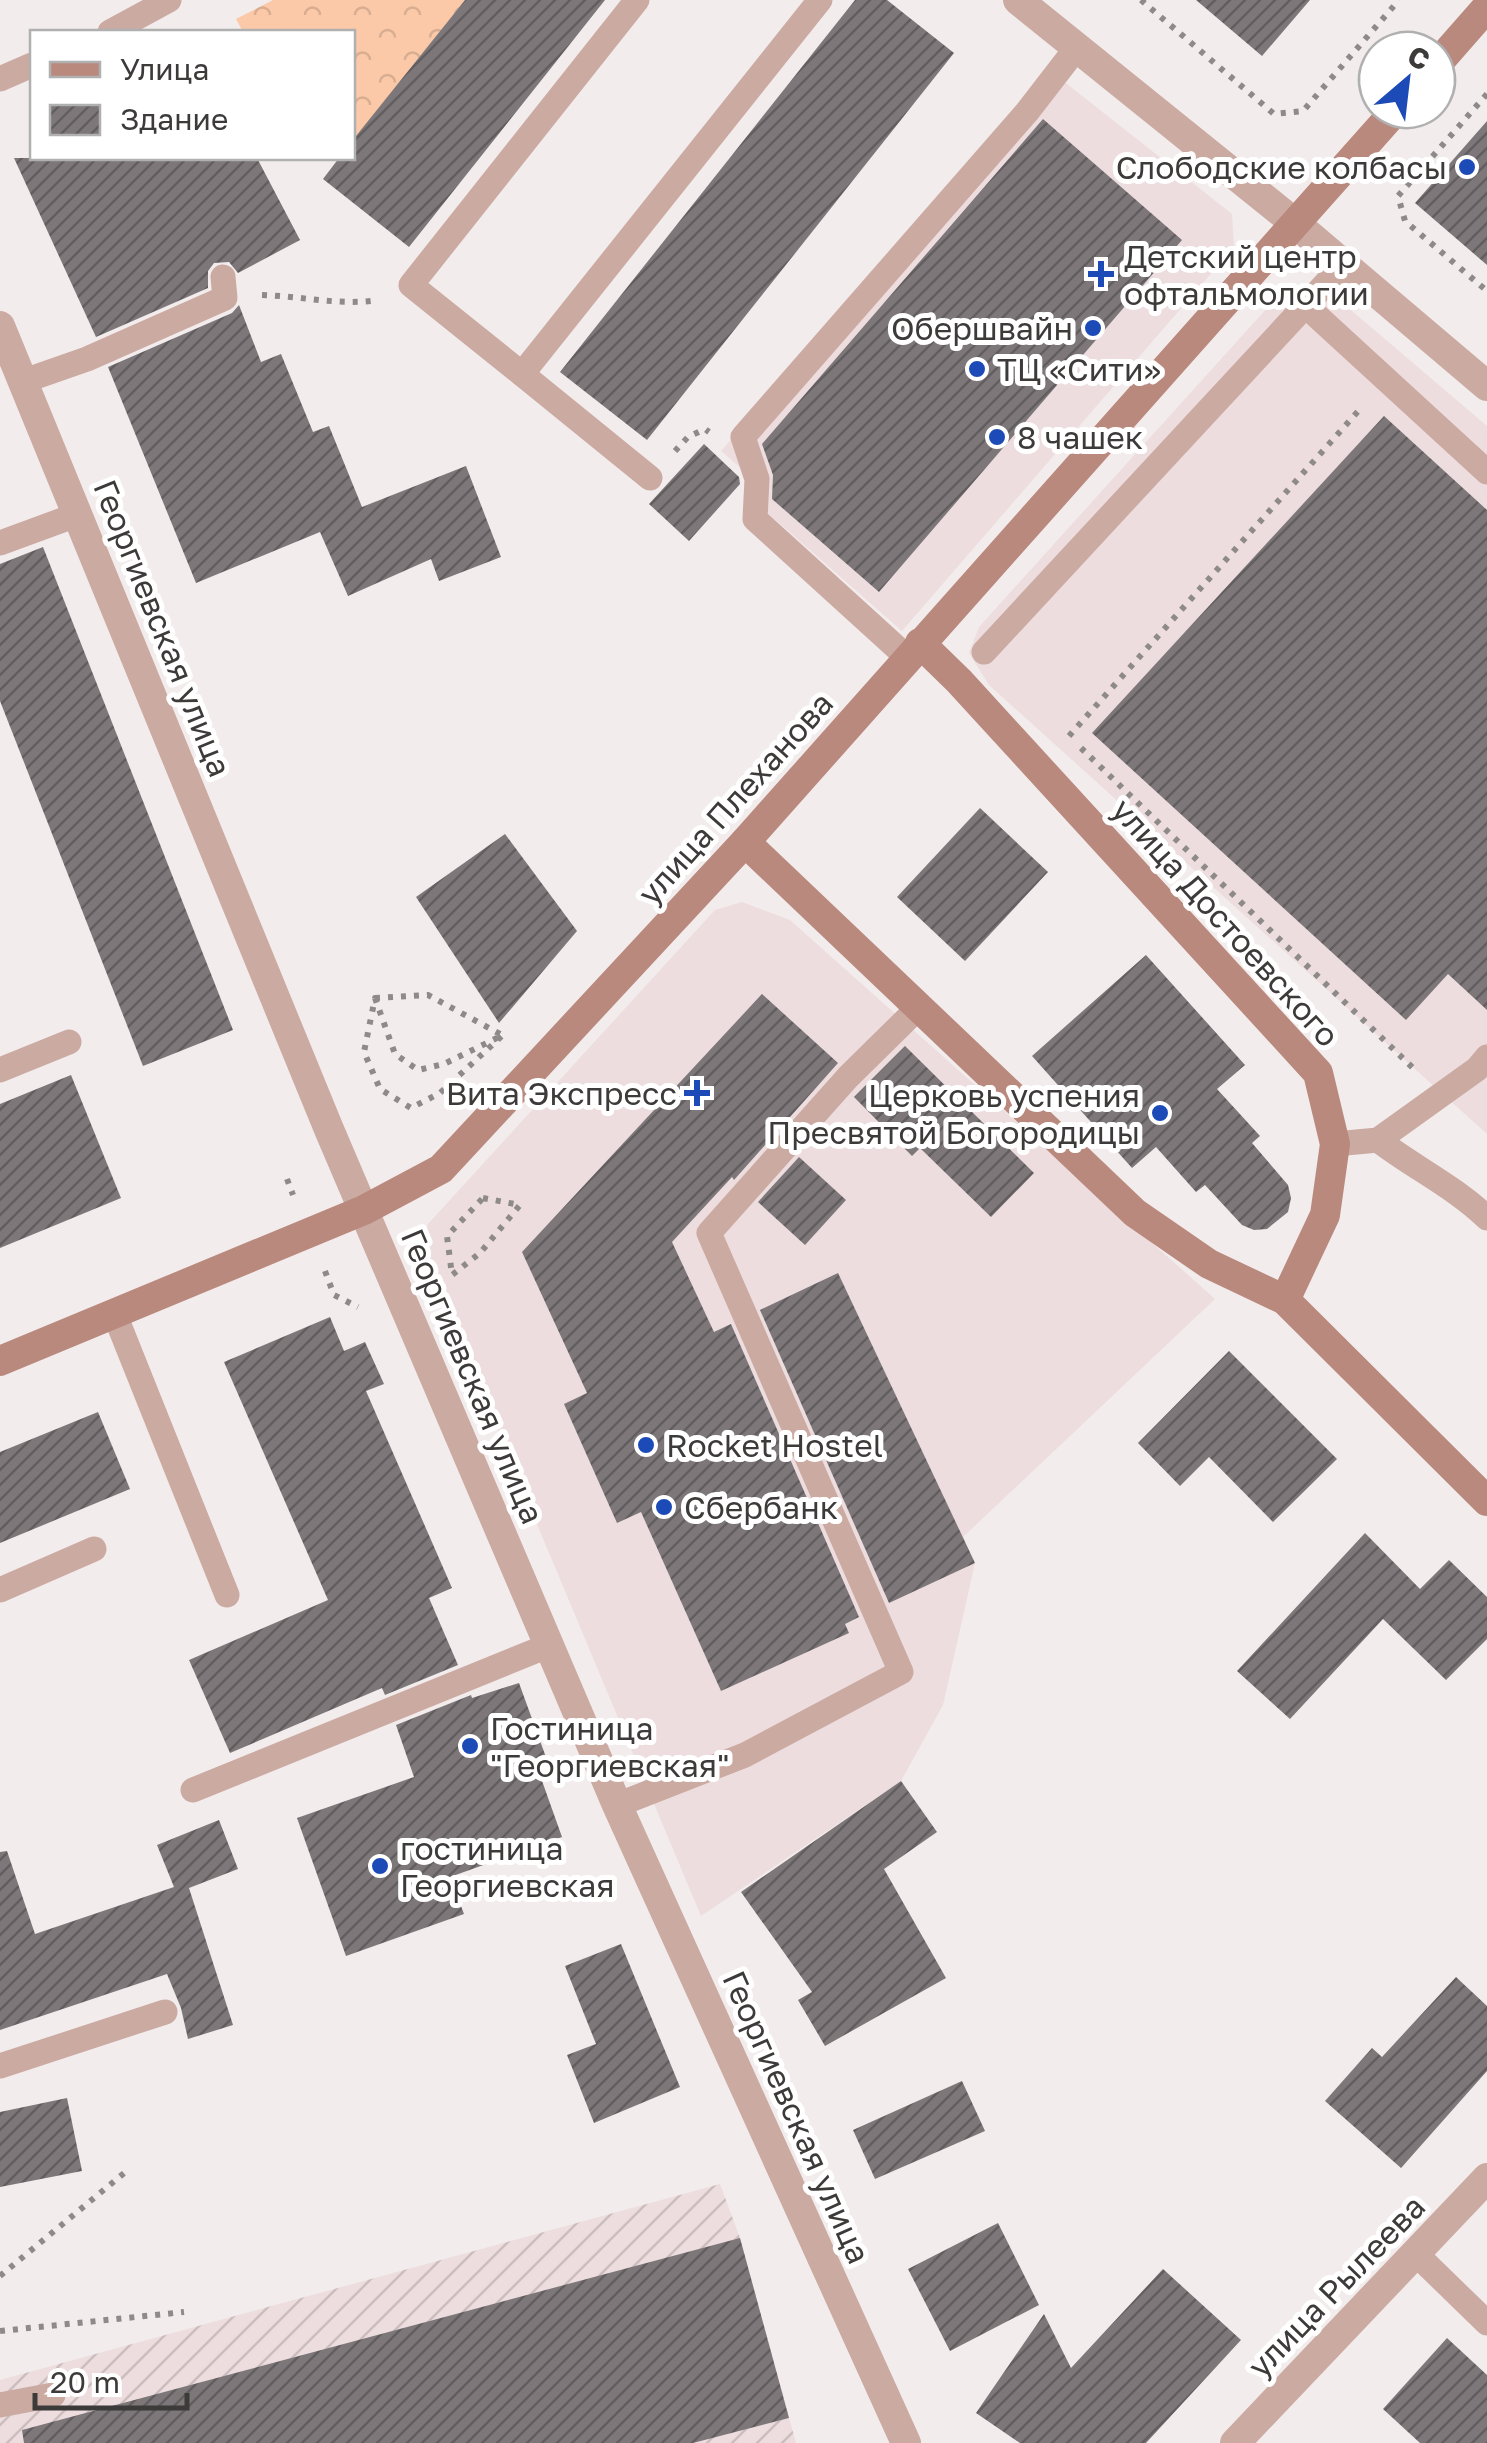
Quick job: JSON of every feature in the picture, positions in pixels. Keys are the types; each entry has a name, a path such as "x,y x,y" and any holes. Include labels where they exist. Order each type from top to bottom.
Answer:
{"street":[{"path":"1018,0 1296,224 1487,386"},
{"path":"1457,42 1487,8"},
{"name":"улица Плеханова","path":"0,1361 364,1210 441,1169 744,842 1378,130"},
{"name":"Георгиевская улица","path":"0,326 364,1210 618,1805 902,2442"},
{"name":"улица Достоевского","path":"914,651 1009,736 1318,1073 1335,1144 1325,1215 1286,1300"},
{"path":"744,842 1135,1213 1209,1264 1286,1300 1487,1501"},
{"name":"улица Рылеева","path":"1235,2443 1487,2178"}],"lane":[{"path":"114,30 170,0"},
{"path":"637,0 411,285 650,478"},
{"path":"522,374 820,0"},
{"path":"914,651 756,519 757,479 743,437 1028,112 1078,46"},
{"path":"0,78 30,66"},
{"path":"984,652 1343,265"},
{"path":"24,382 86,360 224,288"},
{"path":"1306,306 1487,472"},
{"path":"0,543 79,514"},
{"path":"618,1805 745,1755 901,1672 708,1233 848,1077 919,1007"},
{"path":"0,1070 69,1042"},
{"path":"1335,1144 1378,1140 1487,1058"},
{"path":"1378,1140 1408,1164 1468,1200 1487,1218"},
{"path":"115,1315 226,1595"},
{"path":"0,1590 94,1549"},
{"path":"193,1790 550,1645"},
{"path":"0,2066 165,2012"},
{"path":"1415,2253 1487,2323"},
{"path":"0,2405 53,2395"}],"path":[{"path":"1140,0 1274,114 1304,111 1399,0"},
{"path":"1485,98 1398,196 1405,221 1487,291"},
{"path":"224,288 350,304 384,299 411,285"},
{"path":"1070,736 1386,380"},
{"path":"650,478 688,437 705,429 722,439 743,437"},
{"path":"1055,722 1422,1076"},
{"path":"376,998 428,995 504,1035"},
{"path":"376,998 364,1052 380,1089 411,1108 440,1094 504,1035"},
{"path":"376,998 395,1054 418,1070 444,1064 504,1035"},
{"path":"483,1198 520,1205 480,1253 452,1275 447,1236 483,1198"},
{"path":"334,1295 368,1312"},
{"path":"0,2276 129,2169"},
{"path":"0,2331 184,2312"}],"shaded area":[{"path":"1048,69 1232,214 1234,247 902,631 754,501 765,489 721,451"},
{"path":"1305,290 1345,305 1487,426 1487,1134 989,685 969,653 979,627 1268,307"},
{"path":"742,902 790,920 1215,1299 963,1537 975,1563 943,1705 901,1781 701,1916 421,1247 428,1224 715,910"},
{"path":"720,2184 740,2238 796,2443 0,2443 0,2380"}],"green space":[{"path":"273,0 465,0 355,138 355,30 242,30 236,19"}],"building":[{"path":"465,0 605,0 409,247 323,179 337,160 355,160 355,137"},
{"path":"855,0 887,0 954,53 647,440 560,372"},
{"path":"1196,0 1310,0 1262,56"},
{"name":"ТЦ «Сити»","path":"1043,119 1182,240 879,592 772,499 773,475 762,444"},
{"path":"1487,121 1487,265 1415,203"},
{"path":"14,158 258,160 300,240 238,273 229,262 214,263 208,271 208,288 96,337"},
{"path":"239,305 261,362 281,354 313,432 329,426 362,507 466,466 501,557 439,581 431,559 348,596 320,532 196,583 108,367 232,313"},
{"path":"1384,416 1487,510 1487,1010 1448,974 1406,1020 1092,733"},
{"path":"704,444 739,477 740,484 689,541 649,504"},
{"path":"43,547 233,1030 143,1066 0,701 0,564"},
{"path":"980,808 1048,872 965,961 897,897"},
{"path":"505,834 577,931 499,1023 416,897"},
{"name":"Церковь успения Пресвятой Богородицы","path":"1146,955 1245,1065 1217,1089 1260,1136 1252,1143 1288,1185 1288,1212 1267,1229 1254,1230 1242,1225 1205,1185 1196,1192 1156,1147 1132,1168 1032,1056"},
{"path":"762,994 838,1063 734,1180 732,1177 672,1242 714,1332 731,1324 859,1617 845,1624 849,1633 721,1691 641,1512 617,1523 564,1404 587,1393 522,1252"},
{"path":"905,1046 1034,1173 991,1217 920,1148 912,1156 854,1097"},
{"path":"71,1075 121,1198 0,1248 0,1104"},
{"path":"799,1157 846,1200 805,1245 758,1202"},
{"path":"838,1273 975,1563 889,1603 760,1310"},
{"path":"330,1317 344,1351 365,1342 384,1384 366,1391 452,1588 429,1598 458,1665 385,1695 382,1688 230,1753 189,1660 328,1600 224,1362"},
{"path":"1229,1351 1337,1459 1273,1522 1209,1457 1180,1486 1138,1443"},
{"path":"98,1412 130,1489 0,1543 0,1452"},
{"path":"1365,1533 1420,1589 1449,1560 1487,1597 1487,1639 1446,1680 1383,1619 1290,1719 1237,1671"},
{"path":"519,1683 547,1760 536,1764 562,1837 450,1877 464,1914 346,1956 297,1818 414,1777 396,1725 471,1695 472,1698"},
{"path":"901,1781 937,1832 884,1869 946,1978 825,2046 798,2000 812,1992 741,1892"},
{"path":"219,1820 238,1869 189,1888 233,2025 188,2039 167,1974 0,2030 0,1852 7,1851 35,1934 174,1887 157,1845"},
{"path":"621,1944 680,2087 594,2123 567,2055 596,2044 565,1966"},
{"path":"1456,1977 1487,2006 1487,2071 1401,2168 1325,2101 1372,2048 1382,2057"},
{"path":"962,2081 985,2131 875,2179 853,2130"},
{"path":"67,2098 82,2171 0,2187 0,2112"},
{"path":"998,2223 1039,2305 950,2351 908,2269"},
{"path":"740,2238 789,2418 693,2443 24,2443 22,2430"},
{"path":"1163,2269 1241,2340 1146,2443 1020,2443 976,2413 1044,2314 1071,2368"},
{"path":"1447,2338 1487,2375 1487,2443 1420,2443 1383,2409"}],"place":[{"name":"Слободские колбасы","path":"1467,167"},
{"name":"Детский центр офтальмологии","path":"1101,274"},
{"name":"Обершвайн","path":"1093,328"},
{"name":"ТЦ «Сити»","path":"977,369"},
{"name":"8 чашек","path":"997,437"},
{"name":"Вита Экспресс","path":"697,1093"},
{"name":"Церковь успения Пресвятой Богородицы","path":"1160,1113"},
{"name":"Rocket Hostel","path":"646,1445"},
{"name":"Сбербанк","path":"664,1507"},
{"name":"Гостиница \"Георгиевская\"","path":"470,1746"},
{"name":"гостиница Георгиевская","path":"380,1866"}]}
